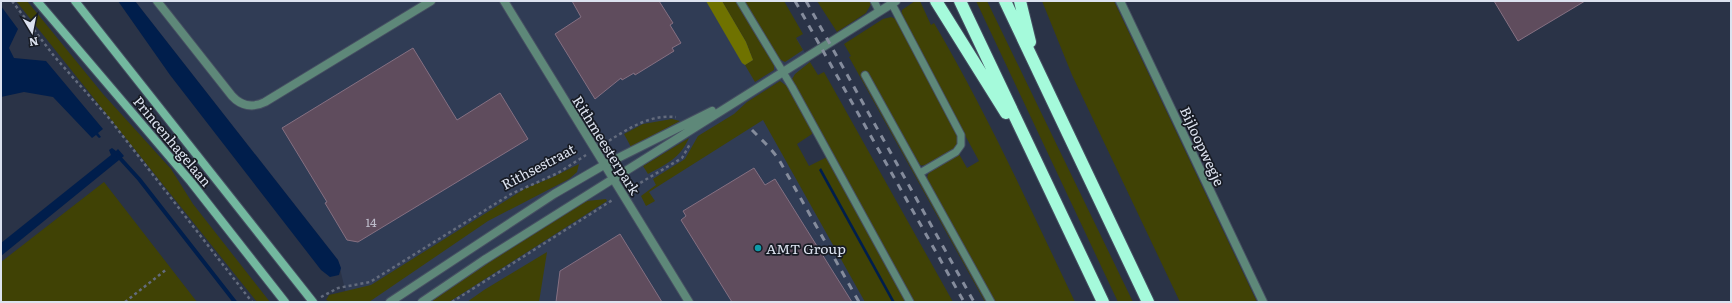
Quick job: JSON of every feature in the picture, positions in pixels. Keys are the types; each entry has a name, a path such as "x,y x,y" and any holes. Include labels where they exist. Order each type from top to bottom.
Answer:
{"highway":[{"path":"960,1 1104,302"},
{"path":"1005,1 1148,302"},
{"path":"1020,1 1036,65"},
{"path":"936,2 1036,161"}],"main road":[{"name":"Princenhagelaan","path":"36,1 191,182 285,302"},
{"name":"Princenhagelaan","path":"75,1 316,300"}],"street":[{"path":"157,1 232,96 240,103 251,105 265,102 431,1"},
{"name":"Rithmeesterpark","path":"504,1 689,302"},
{"name":"Bijloopwegje","path":"1120,1 1263,302"},
{"path":"422,302 484,260 894,2"},
{"path":"390,302 509,222 604,165 752,91"}],"lane":[{"path":"740,1 783,72 910,302"},
{"path":"874,1 880,11"},
{"path":"894,2 961,135 961,145 956,152 920,174"},
{"path":"865,75 991,302"}],"path":[{"path":"12,1 54,56 108,117 252,302"},
{"name":"Rithsestraat","path":"316,300 338,288 370,282 511,194 558,173 642,122 659,117 679,117"},
{"path":"125,302 167,269"}],"shaded area":[{"path":"16,1 27,1 103,94 171,169 193,204 270,302 257,302"},
{"path":"135,1 736,1 797,39 817,74 793,142 807,169 905,302 351,302 347,298 338,260"},
{"path":"706,1 722,1 746,42 753,60 745,65 742,63"},
{"path":"722,1 737,1 774,63 774,70 755,82 745,65 753,60 746,42"},
{"path":"744,1 784,1 803,34 796,38 803,50 785,62 779,59"},
{"path":"817,1 871,1 871,4 866,13 837,32"},
{"path":"915,1 920,1 931,25 934,23 972,91 1008,161 1075,302 994,302 927,179 928,174 931,171 959,154 967,168 979,161 901,17 902,10"},
{"path":"976,1 987,1 1133,302 1118,302"},
{"path":"1042,1 1114,1 1257,302 1180,302 1072,75"},
{"path":"891,17 896,19 958,136 958,143 956,147 938,160 920,165 866,72 988,302 985,302 849,57 851,56 844,44 883,19"},
{"path":"810,62 818,75 824,72 953,302 913,302 791,81 795,74"},
{"path":"780,81 788,87 813,131 812,134 797,144 809,166 827,157 907,302 865,302 763,120 649,192 655,201 646,206 641,196 656,185 653,179 685,159 698,136 734,114 747,102"},
{"path":"672,119 680,121 631,147 624,134 643,124"},
{"path":"689,138 677,156 648,174 643,166"},
{"path":"579,164 577,172 569,179 488,221 369,302 331,302 326,300 329,295 371,285 526,188 551,178"},
{"path":"104,182 197,302 1,302 1,262"},
{"path":"606,199 607,201 449,302 431,302 462,279 578,206 587,201"},
{"path":"547,252 539,302 467,302 484,290"}],"water":[{"path":"118,1 135,1 338,260 341,268 339,275 330,277 321,270 170,75"},
{"path":"1,6 18,29 9,48 14,58 46,61 103,129 98,133 101,137 99,138 96,135 92,138 53,97 24,92 1,97"},
{"path":"112,148 116,151 118,149 124,156 1,256 1,243 111,155 109,150"},
{"path":"821,168 895,302 892,302 819,170"}],"building":[{"path":"572,1 659,1 673,23 670,25 681,43 672,48 674,51 635,75 634,73 622,80 621,78 595,99 555,34 581,17"},
{"path":"1494,1 1585,1 1518,41"},
{"path":"413,48 457,120 500,93 528,139 358,242 347,240 325,203 327,202 282,128"},
{"name":"AMT Group","path":"754,168 765,185 775,179 852,302 732,302 681,220 686,216 683,211"},
{"path":"620,234 662,302 556,302 560,271"}],"waterway":[{"path":"118,156 139,179 235,302"}],"railway":[{"path":"795,1 964,302"},
{"path":"806,1 974,302"},
{"path":"752,130 778,158 859,302"}],"place":[{"name":"AMT Group","path":"758,248"}]}
